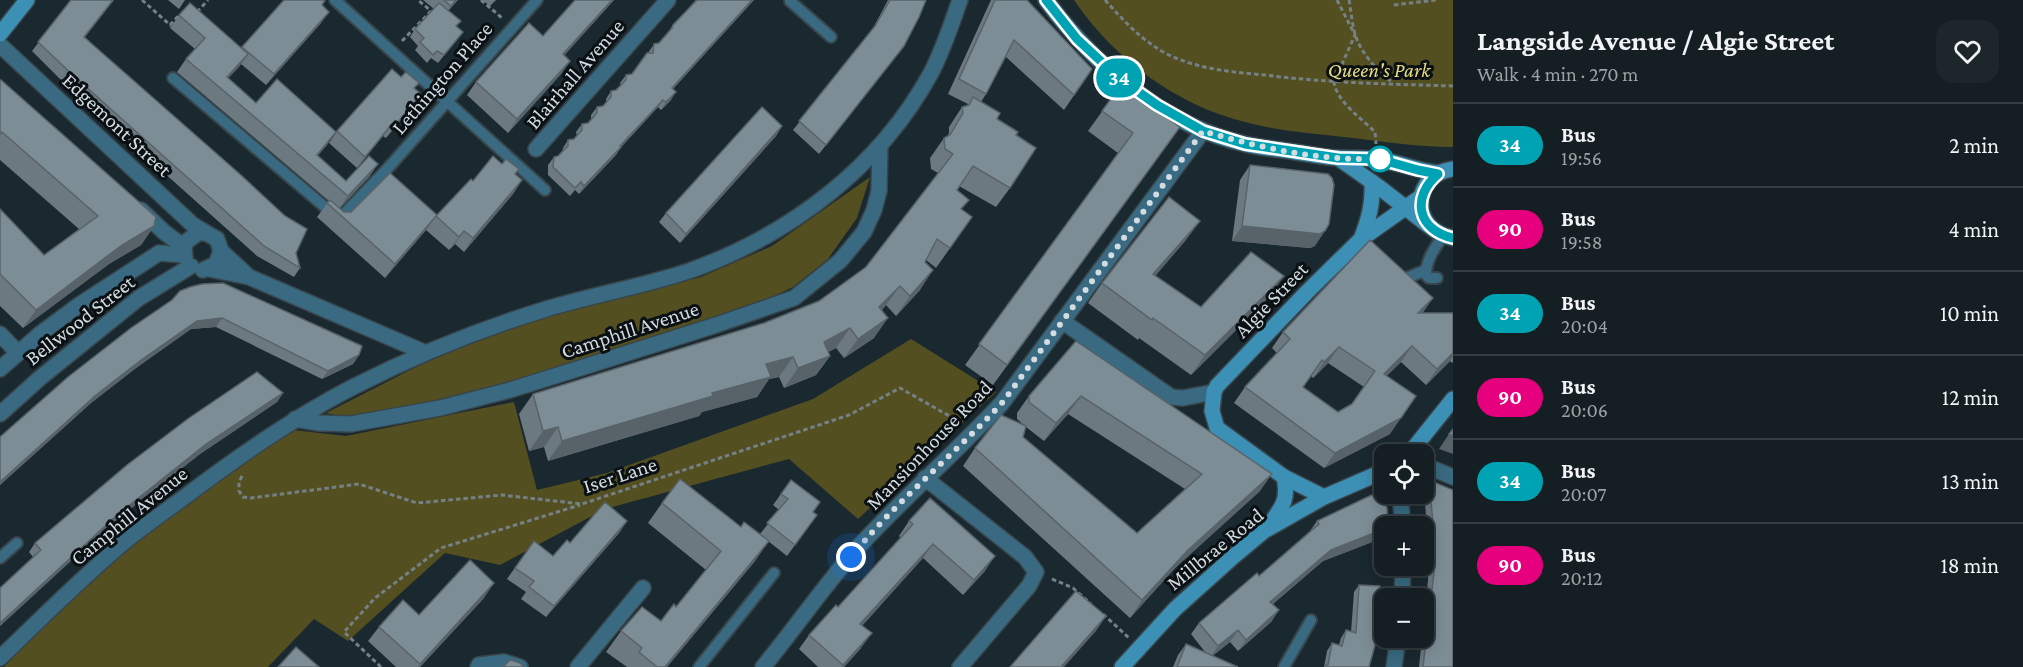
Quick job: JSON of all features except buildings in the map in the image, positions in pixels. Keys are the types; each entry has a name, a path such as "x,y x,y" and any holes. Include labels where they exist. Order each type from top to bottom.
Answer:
{"street":[{"path":"0,34 27,0"},
{"name":"Blairhall Avenue","path":"536,149 668,0"},
{"name":"Camphill Avenue","path":"0,658 129,538 253,446 295,419 352,388 426,353 518,318 686,272 726,257 764,239 812,207 843,183 900,122 933,69 960,0"},
{"path":"1046,0 1080,42 1120,79 1157,105 1203,131 1245,144 1338,158 1379,159 1418,170 1446,172"},
{"name":"Edgemont Street","path":"0,45 193,225 206,233"},
{"name":"Mansionhouse Road","path":"763,667 861,544 1002,403 1203,131"},
{"name":"Camphill Avenue","path":"295,419 319,423 351,424 440,408 579,369 794,298 840,261 864,232 874,210 879,191 880,146"},
{"path":"1338,158 1405,209 1448,237"},
{"name":"Algie Street","path":"1214,392 1307,292 1361,239 1422,196 1431,180 1446,172"},
{"name":"Algie Street","path":"1361,239 1372,205 1372,182"},
{"path":"1422,196 1422,216 1429,226"},
{"path":"129,200 202,270 209,269 249,277 426,353"},
{"path":"186,256 191,236 206,233 217,240 222,251 249,277"},
{"path":"209,269 216,264 222,251"},
{"name":"Bellwood Street","path":"0,369 79,305 159,253 186,256"},
{"name":"Bellwood Street","path":"0,414 39,378 139,298 186,256"},
{"path":"1062,321 1171,397 1183,398 1214,392 1212,411 1218,428 1284,477 1324,497"},
{"path":"0,334 18,353"},
{"path":"1417,444 1453,399"},
{"path":"1434,469 1453,477"},
{"name":"Millbrae Road","path":"1122,667 1174,609 1264,531 1324,497 1374,475"},
{"path":"1264,531 1284,505 1286,489 1284,477"},
{"path":"925,478 1025,557 1036,573 1022,595 960,667"},
{"path":"578,667 643,588"},
{"path":"1394,667 1397,648"},
{"path":"478,667 504,662 520,667"}],"lane":[{"path":"335,0 545,190"},
{"name":"Lethington Place","path":"173,78 339,219 375,182 537,0"},
{"path":"791,0 831,37"},
{"path":"1437,278 1430,278 1426,275 1426,270 1432,253 1448,237"},
{"path":"1404,279 1426,270"},
{"path":"0,558 17,543"},
{"path":"699,667 774,573"},
{"path":"1284,667 1311,620"}],"path":[{"path":"142,0 170,25 183,12"},
{"path":"195,14 208,0"},
{"path":"392,51 431,11 418,0"},
{"path":"481,0 513,27"},
{"path":"1105,0 1149,44 1182,61 1228,71 1334,82 1453,86"},
{"path":"1337,0 1372,62 1394,84"},
{"path":"1349,0 1355,34 1334,82 1335,90 1375,132 1379,159"},
{"path":"1394,4 1436,0"},
{"name":"Iser Lane","path":"243,474 239,482 239,491 243,496 251,498 359,484 417,503 502,495 582,504 849,415 900,388 975,431"},
{"path":"381,667 344,632 375,598 441,548 582,504"},
{"path":"1036,573 1073,588 1139,646"}],"green space":[{"name":"Queen's Park","path":"1074,0 1453,0 1453,147 1412,145 1282,130 1219,114 1171,91 1127,60 1107,41"},
{"path":"870,177 857,218 828,259 793,287 746,309 502,385 416,407 352,419 326,413 418,366 514,325 701,277 772,246"},
{"path":"911,339 996,392 858,519 789,459 605,509 500,565 445,553 348,641 314,619 268,667 4,667 86,581 264,447 293,430 346,436 514,402 537,490 607,473 813,399"}],"bus line":[{"name":"34","path":"1046,0 1085,48 1120,79 1157,105 1203,131 1245,144 1338,158 1379,159 1438,174 1431,180 1422,196 1422,216 1434,231 1453,238"}],"route":[{"path":"851,557 922,480 1002,403 1203,131 1245,144 1338,158 1380,159"}]}
